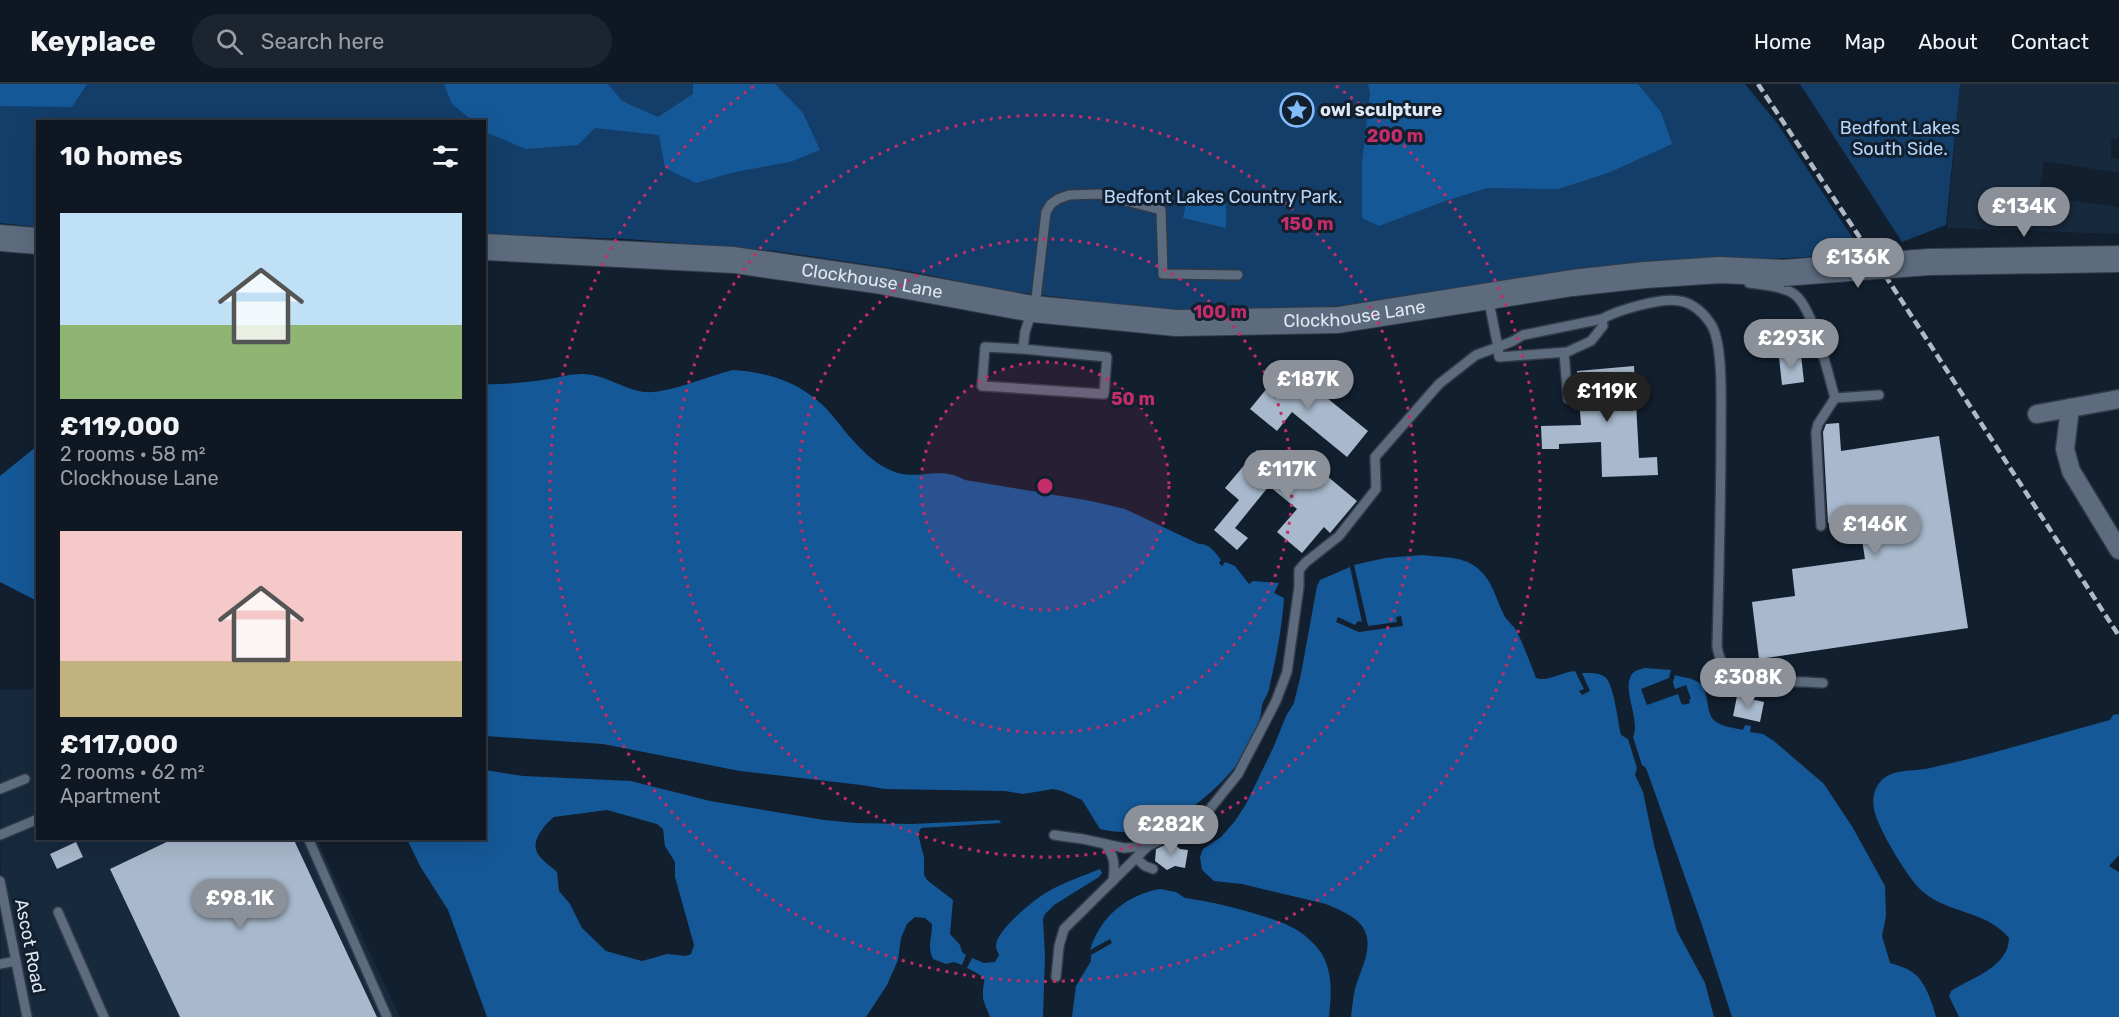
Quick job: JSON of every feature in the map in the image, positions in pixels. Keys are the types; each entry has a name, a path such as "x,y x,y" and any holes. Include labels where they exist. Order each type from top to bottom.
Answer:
{"main road":[{"path":"0,238 36,241"},
{"name":"Clockhouse Lane","path":"486,247 734,260 881,281 1033,309 1176,323 1338,320 1572,283 1645,275 1720,270 1783,273 1929,262 2119,260"}],"street":[{"path":"2037,414 2119,399"},
{"path":"2070,408 2065,449 2071,471 2119,550"}],"lane":[{"path":"1023,349 1024,332 1033,309 1046,212 1058,199 1069,195 1098,194 1161,210 1163,274 1238,275"},
{"path":"1720,270 1739,280 1792,292 1800,298 1811,321 1835,398"},
{"path":"1488,297 1499,357 1564,352 1591,341 1603,326 1602,319"},
{"path":"1056,977 1059,946 1064,929 1148,846 1205,815 1238,774 1276,701 1287,672 1299,586 1299,570 1339,536 1376,489 1375,457 1438,384 1476,355 1523,335 1602,319 1629,308 1679,300 1694,306 1712,326 1716,339 1721,386 1721,531 1717,647 1719,656 1729,674 1737,681 1748,685 1798,681 1823,683"},
{"path":"985,347 1023,349 1107,357 1104,394 982,386 985,347"},
{"path":"1564,352 1568,399"},
{"path":"1835,398 1879,395"},
{"path":"1821,526 1816,432 1818,424 1835,398"},
{"path":"0,789 25,779"},
{"path":"0,836 36,820"},
{"path":"1054,835 1124,848 1148,846"},
{"path":"309,840 387,1017"},
{"path":"1105,844 1113,853 1115,865 1113,881"},
{"path":"1136,858 1145,866 1153,868"},
{"name":"Ascot Road","path":"0,881 27,1017"},
{"path":"58,912 104,1017"},
{"path":"0,964 16,961"}],"shaded area":[{"path":"0,84 87,84 72,107 0,106"},
{"path":"444,84 608,84 622,101 658,117 693,94 693,84 775,84 803,113 820,150 790,162 735,172 696,183 665,168 659,135 595,128 578,145 526,149 486,132 486,120 472,120 452,104"},
{"path":"1368,84 1638,84 1661,112 1672,144 1608,173 1558,189 1487,188 1379,226 1362,218 1362,163 1370,94"},
{"path":"1960,84 2119,84 2119,135 2118,139 2111,139 2111,157 2119,159 2119,173 2044,161 2038,196 2119,207 2119,234 1947,228"},
{"path":"1197,197 1226,202 1226,228 1183,218 1187,198"},
{"path":"733,370 778,378 789,382 818,401 867,455 890,470 909,475 945,474 965,480 1091,501 1125,509 1209,547 1221,560 1219,563 1222,566 1225,562 1235,566 1249,584 1253,581 1279,583 1274,593 1284,598 1283,610 1269,689 1254,736 1237,764 1215,788 1181,815 1159,826 1124,832 1100,829 1082,800 1053,789 1023,794 1005,791 885,789 740,771 603,744 486,736 486,384 517,383 573,374 589,374 644,392 676,388"},
{"path":"36,447 36,600 0,582 0,476"},
{"path":"1422,555 1462,560 1473,565 1485,575 1504,615 1516,630 1536,678 1545,679 1575,671 1584,689 1579,691 1582,695 1590,691 1582,673 1601,675 1609,682 1621,735 1628,739 1637,768 1635,775 1643,792 1654,845 1677,931 1705,983 1714,1017 1351,1017 1355,989 1368,941 1359,922 1326,904 1242,884 1214,881 1202,870 1200,857 1203,849 1221,837 1246,804 1294,703 1320,580 1350,567 1362,622 1358,621 1355,625 1338,617 1336,622 1359,632 1403,626 1401,616 1396,617 1397,622 1368,626 1354,565 1385,558"},
{"path":"1645,668 1671,670 1669,678 1641,689 1647,705 1678,694 1681,703 1684,705 1690,703 1691,699 1686,685 1675,689 1673,682 1675,675 1696,681 1705,691 1710,712 1715,721 1743,730 1745,725 1751,726 1750,732 1763,734 1774,741 1824,784 1853,828 1885,886 1886,916 1882,936 1890,963 1909,970 1921,980 1936,1017 1732,1017 1701,922 1633,737 1635,722 1629,680 1634,672"},
{"path":"36,689 36,840 317,840 400,1017 1,1017 0,690"},
{"path":"2119,714 2119,855 2109,866 2119,872 2119,1017 1959,1017 1949,996 1951,991 1996,964 2003,957 2009,938 1989,922 1943,904 1916,885 1894,852 1876,817 1873,801 1877,786 1892,774 1975,757 2110,720 2113,715"},
{"path":"486,770 523,776 631,781 710,801 824,820 912,824 999,820 1001,823 921,828 918,834 924,857 924,875 927,880 953,900 950,934 966,955 962,965 954,962 946,964 933,959 930,946 932,924 925,918 915,917 907,924 901,938 898,960 887,985 866,1017 487,1017 448,910 420,866 407,840 486,840","holes":["607,810 657,824 663,829 665,846 675,862 675,877 694,945 691,954 686,956 667,954 642,961 606,951 582,928 570,904 559,891 557,872 538,855 535,844 537,838 554,817"]},
{"path":"1100,869 1102,873 1099,877 1054,905 1043,919 1045,955 1043,1017 990,1017 983,998 984,979 967,968 972,958 984,963 995,962 999,955 996,947 997,940 1025,908 1053,888"},
{"path":"1160,889 1176,892 1185,898 1257,914 1285,924 1303,935 1319,950 1327,965 1331,987 1329,1017 1072,1017 1076,986 1091,961 1091,955 1112,943 1110,939 1090,950 1100,927 1116,909 1126,902 1136,896"}],"green space":[{"name":"Bedfont Lakes Country Park.","path":"0,84 1745,84 1777,123 1863,254 1711,262 1328,307 1175,311 1007,291 903,270 776,251 628,239 486,234 486,120 36,120 36,227 0,223"},
{"name":"Bedfont Lakes South Side.","path":"1800,84 1960,84 1946,225 1902,242"}],"building":[{"path":"1801,355 1804,382 1782,385 1779,357"},
{"path":"1286,365 1368,431 1347,457 1292,412 1277,431 1250,409"},
{"path":"1634,366 1639,458 1657,457 1658,475 1602,477 1601,442 1559,444 1559,449 1542,449 1541,426 1581,425 1577,371"},
{"path":"1839,423 1841,451 1939,436 1968,628 1759,659 1752,602 1795,596 1792,569 1865,559 1859,520 1828,523 1823,432 1826,424"},
{"path":"1257,450 1292,477 1294,475 1296,477 1309,461 1357,501 1330,533 1324,527 1302,553 1277,532 1297,509 1269,486 1235,528 1248,538 1237,550 1214,530 1239,500 1225,488"},
{"path":"1737,696 1764,702 1760,722 1733,716"},
{"path":"171,840 294,840 377,1017 180,1017 110,869"},
{"path":"76,842 83,857 57,869 50,854"},
{"path":"1172,842 1180,849 1188,850 1185,868 1175,866 1167,870 1155,861 1156,849"}],"railway":[{"path":"1758,84 2119,636"}],"place":[{"name":"owl sculpture","path":"1297,110"}]}
